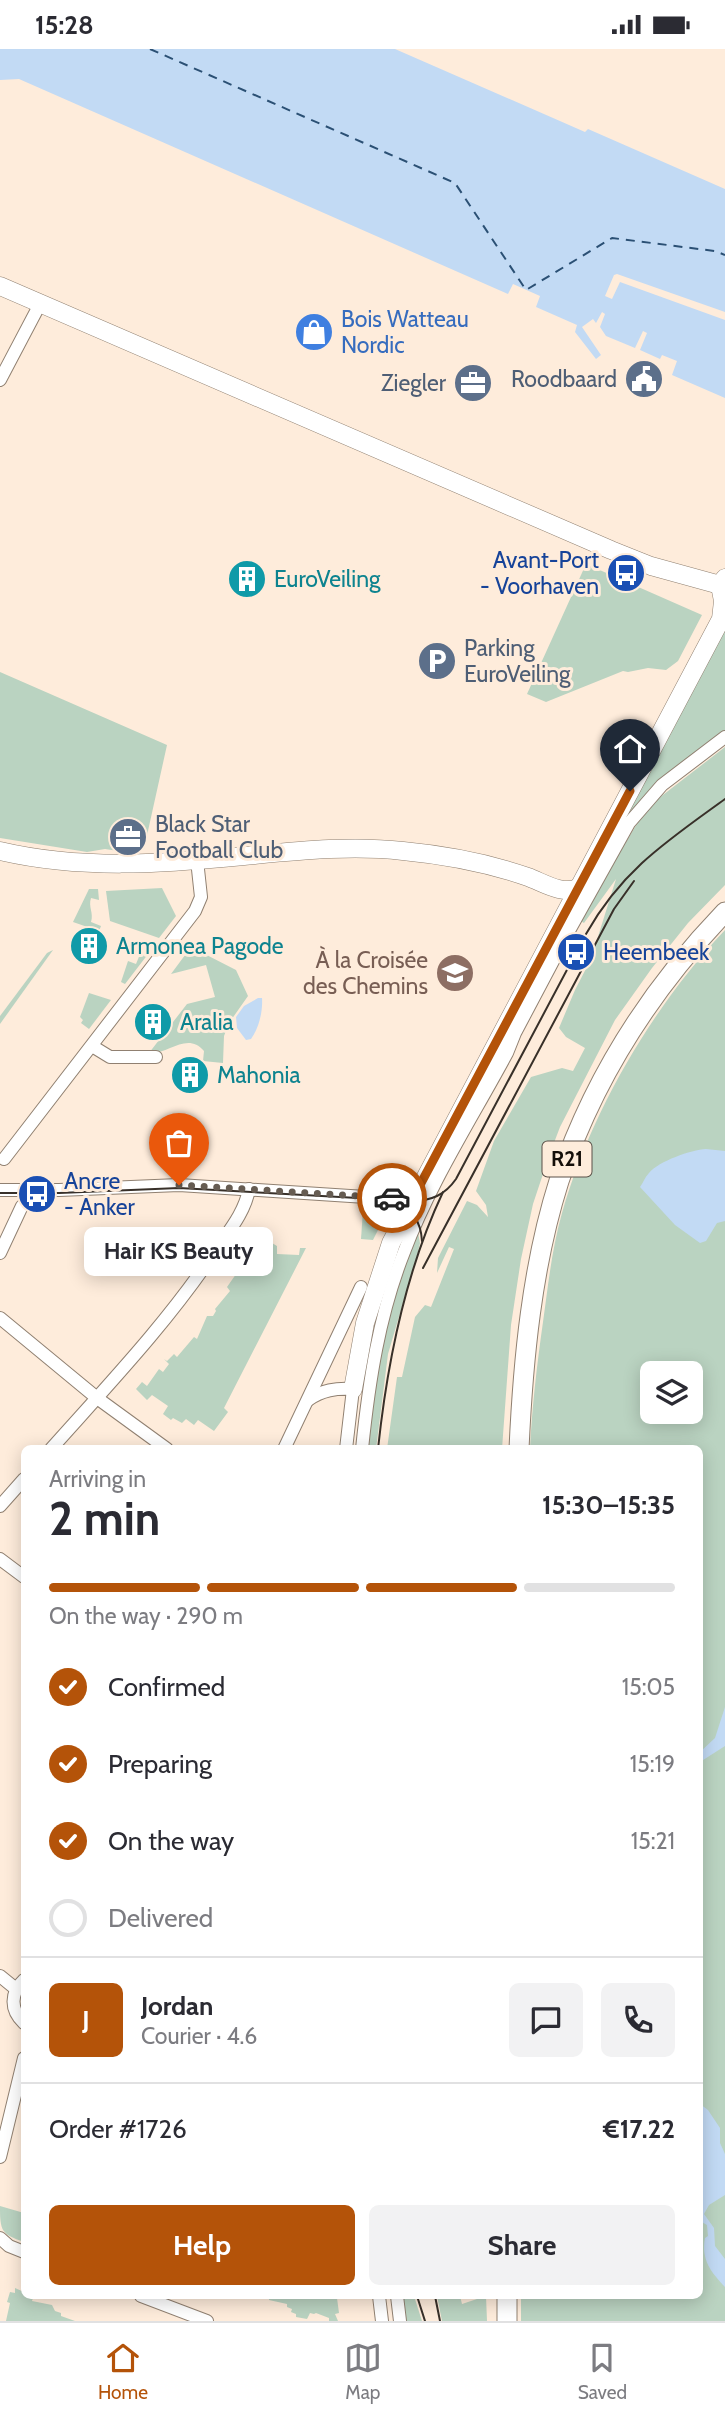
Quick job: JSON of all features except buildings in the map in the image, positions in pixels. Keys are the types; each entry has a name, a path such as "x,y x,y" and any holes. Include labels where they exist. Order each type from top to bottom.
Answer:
{"main road":[{"name":"R21","path":"519,1445 526,1356 536,1284 553,1204 573,1145 597,1089 639,1018 688,952 725,912"},
{"path":"507,2299 507,2321"}],"street":[{"path":"0,286 456,481 723,600 578,888 391,1243 362,1334 346,1445"},
{"path":"0,380 40,304"},
{"path":"362,1445 379,1328 404,1250 424,1207 570,929 629,823 662,785 725,737"},
{"path":"0,851 88,865 198,866 309,849 397,850 475,862 526,876 562,890 578,888"},
{"path":"0,864 100,876 198,866 313,860 397,861 459,870 518,885 547,895 568,907"},
{"path":"5,1159 198,907 201,897 198,866"},
{"path":"92,1046 110,1057 156,1057"},
{"path":"0,1190 59,1191 164,1185 412,1200"},
{"path":"55,1445 188,1291 244,1208 249,1189"},
{"path":"0,1253 22,1206"},
{"path":"291,1445 313,1386 361,1287"},
{"path":"0,1318 97,1398 162,1445"},
{"path":"308,1400 332,1389 353,1389"},
{"path":"0,1506 21,1482"},
{"path":"0,1559 21,1575"},
{"path":"0,1976 20,1985 13,2005 21,2019"},
{"path":"0,2157 21,2070"},
{"path":"3,2244 21,2251"},
{"path":"149,2299 207,2321"},
{"path":"379,2299 382,2321"},
{"path":"397,2299 400,2321"}],"green space":[{"path":"586,564 702,615 678,661 666,670 648,668 623,671 546,702 527,694"},
{"path":"725,623 725,733 659,782 573,918"},
{"path":"0,672 167,745 144,849 131,853 105,849 87,852 0,838"},
{"path":"725,747 725,885 688,923 615,1020 560,1127 533,1204 521,1259 511,1325 502,1445 388,1445 397,1377 402,1377 415,1317 425,1305 431,1307 454,1249 449,1247 437,1273 438,1258 467,1201 477,1205 488,1217 486,1205 476,1191 494,1141 531,1077 562,1068 573,1071 585,1048 566,1037 559,1028 591,959 616,879 584,923 579,920 638,822 659,798"},
{"path":"162,888 176,916 159,938 110,921 106,891"},
{"path":"89,889 98,889 99,900 91,898 90,904 91,922 101,926 99,931 73,922"},
{"path":"725,930 725,2321 521,2321 521,2299 703,2299 703,1445 530,1445 551,1267 562,1213 574,1175 607,1099 649,1026 673,992"},
{"path":"145,942 155,945 125,984 121,982 128,961 136,964"},
{"path":"191,947 236,970 248,996 229,1023 224,1036 223,1063 203,1061 204,1051 191,1043 149,1053 187,1004 215,997 206,965 171,974"},
{"path":"53,950 0,1024 0,1016 47,953"},
{"path":"89,993 111,1000 89,1029 81,1023 83,1020 80,1017"},
{"path":"363,1210 371,1211 381,1224 373,1240 361,1239"},
{"path":"417,1227 420,1243 388,1354 377,1445 367,1445 379,1346"},
{"path":"243,1235 260,1236 277,1246 277,1254 299,1255 300,1248 306,1248 224,1408 228,1412 214,1431 198,1420 194,1425 186,1419 182,1423 173,1418 171,1420 163,1414 168,1406 152,1395 147,1400 136,1389 142,1382 147,1386 159,1369 163,1372 169,1364 164,1359 167,1361 174,1354 177,1357 194,1337 197,1339 207,1316 213,1316 215,1309 230,1291 227,1287 241,1267 247,1270 250,1266 246,1263 252,1250 245,1242 248,1238"},
{"path":"0,2206 21,2212 21,2241 6,2234 1,2221"},
{"path":"15,2288 21,2291 21,2299 33,2299 32,2301 52,2305 61,2316 75,2321 6,2321 10,2292 15,2293"},
{"path":"337,2299 339,2313 335,2314 338,2321 329,2321 329,2318 316,2313 310,2313 307,2319 296,2317 287,2304 269,2300"},
{"path":"401,2299 415,2299 422,2321 403,2321"},
{"path":"438,2299 461,2299 462,2304 486,2299 487,2321 442,2321"}],"water":[{"path":"0,49 395,49 585,132 588,129 725,189 725,398 672,375 677,361 662,355 660,359 640,350 647,333 643,331 635,348 606,336 600,327 605,314 602,312 596,323 593,319 582,327 601,355 596,359 575,332 577,325 536,307 540,296 513,284 508,294 19,79 0,80"},
{"path":"262,998 260,1019 251,1039 246,1040 237,1028 236,1017 244,1006"},
{"path":"706,1149 725,1151 725,1221 717,1223 706,1241 700,1243 675,1225 640,1187 660,1164"},
{"path":"725,1707 725,1746 703,1760 703,1749 715,1738"},
{"path":"703,2106 720,2128 720,2143 725,2154 725,2195 709,2205 704,2214 714,2228 715,2246 725,2259 725,2287 711,2271 704,2253 705,2238 708,2236 707,2225 703,2223"}],"pier":[{"path":"614,275 725,312 725,320 620,282 612,299 605,296"}],"ferry route":[{"path":"150,49 455,183 526,290 612,238 715,251 725,255"}],"tram line":[{"path":"0,1193 179,1188 412,1201 437,1196 456,1179 600,912 647,858 725,799"},
{"path":"423,1268 614,909 634,881"},
{"path":"379,1445 400,1318 418,1253 443,1192"},
{"path":"393,1202 414,1217 420,1228 422,1241"},
{"path":"418,2299 425,2321"},
{"path":"436,2299 440,2321"}],"way so far":[{"path":"179,1185 392,1198"}],"place":[{"name":"Bois Watteau Nordic","path":"314,332"},
{"name":"Roodbaard","path":"644,379"},
{"name":"Ziegler","path":"473,383"},
{"name":"Avant-Port - Voorhaven","path":"626,573"},
{"name":"EuroVeiling","path":"247,579"},
{"name":"Parking EuroVeiling","path":"437,661"},
{"name":"Black Star Football Club","path":"128,837"},
{"name":"Armonea Pagode","path":"89,946"},
{"name":"Heembeek","path":"576,952"},
{"name":"À la Croisée des Chemins","path":"455,973"},
{"name":"Aralia","path":"153,1022"},
{"name":"Mahonia","path":"190,1075"},
{"name":"Hair KS Beauty","path":"179,1185"},
{"name":"Ancre - Anker","path":"37,1194"}],"route":[{"path":"392,1198 412,1200 630,791"}]}
